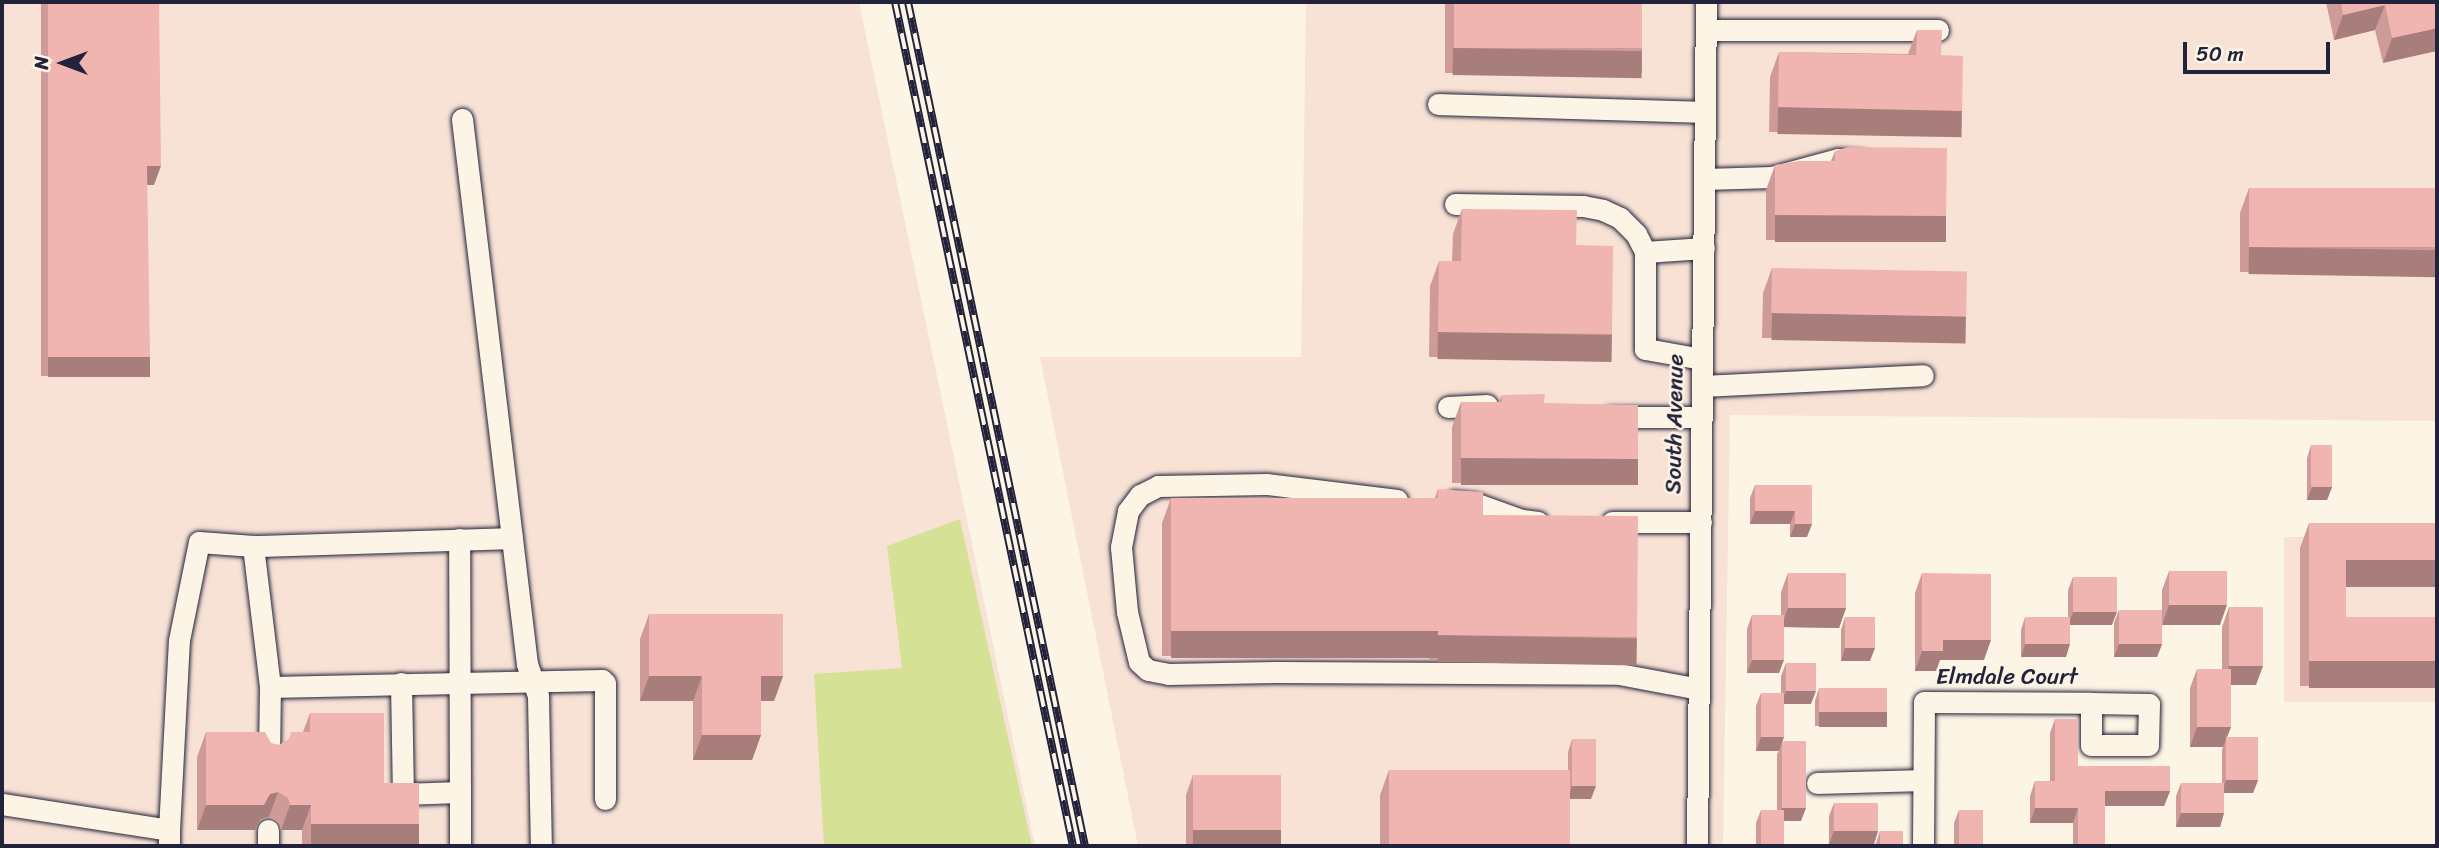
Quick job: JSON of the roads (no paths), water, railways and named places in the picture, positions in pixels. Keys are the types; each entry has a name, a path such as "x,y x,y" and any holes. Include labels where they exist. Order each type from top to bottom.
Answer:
{"street":[{"name":"South Avenue","path":"1697,846 1706,2"},
{"path":"1706,30 1938,30"},
{"path":"1438,104 1705,112"},
{"path":"462,119 527,664 538,696 541,846"},
{"path":"1704,179 1772,177 1838,159 1884,160"},
{"path":"1455,204 1583,206 1604,210 1620,218 1636,234 1645,252 1644,349 1702,359"},
{"path":"1645,252 1703,248"},
{"path":"1702,386 1923,374"},
{"path":"1448,407 1506,405"},
{"path":"1589,415 1702,417"},
{"path":"1554,522 1522,520 1474,503 1384,499 1266,484 1158,486 1140,495 1128,511 1122,547 1127,612 1139,662 1148,670 1168,674 1275,671 1619,674 1699,689"},
{"path":"1588,522 1701,522"},
{"path":"2,804 169,838 179,640 199,542 253,546 512,538"},
{"path":"459,539 460,846"},
{"path":"253,546 270,687 269,757"},
{"path":"270,687 602,680 605,683 605,799"},
{"path":"401,683 403,794 460,792"},
{"name":"Elmdale Court","path":"1923,846 1924,702 2091,703 2149,704 2148,745 2091,745 2091,703"},
{"path":"1817,783 1923,780"}],"railway":[{"path":"895,2 1073,846"},
{"path":"908,2 1085,846"}]}
